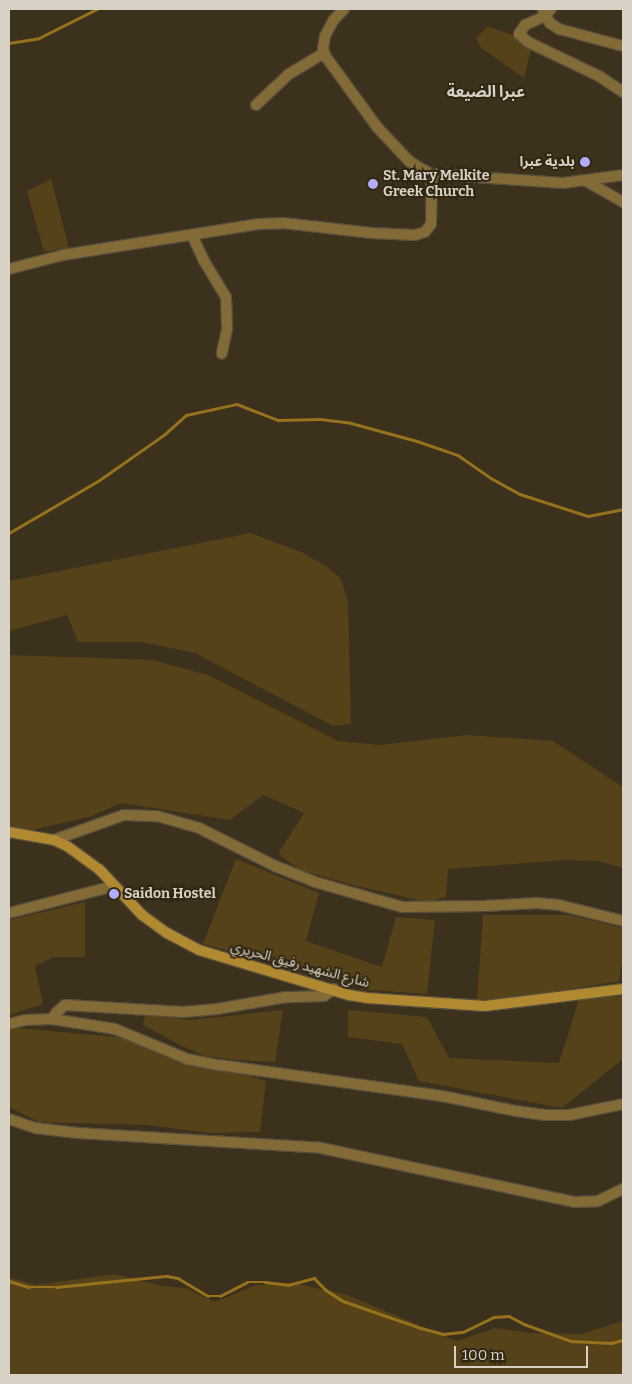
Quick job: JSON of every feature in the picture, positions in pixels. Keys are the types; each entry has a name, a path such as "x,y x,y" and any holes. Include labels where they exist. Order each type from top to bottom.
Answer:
{"street":[{"path":"344,9 333,21 325,36 324,54 387,137 409,161 432,174 523,182 563,184 623,175"},
{"path":"623,46 559,29 550,23 546,11 525,25 519,34 528,42 599,76 623,92"},
{"path":"256,105 290,74 324,54"},
{"path":"9,269 63,255 283,223 371,233 419,234 430,228 433,220 432,174"},
{"path":"585,180 623,202"},
{"path":"192,236 226,298 227,329 222,353"},
{"path":"54,840 124,815 145,815 200,828 275,866 315,882 402,908 484,906 537,902 559,905 623,921"},
{"name":"شارع الشهيد رفيق الحريري","path":"9,832 54,840 83,856 142,915 167,933 199,950 367,998 485,1006 623,989"},
{"path":"9,913 114,886"},
{"path":"52,1019 65,1005 184,1012 217,1009 286,997 324,996 334,989"},
{"path":"9,1024 25,1020 52,1019 115,1029 187,1059 219,1066 442,1096 535,1114 569,1115 623,1104"},
{"path":"9,1119 35,1128 78,1133 321,1148 575,1202 598,1201 623,1189"}],"shaded area":[{"path":"488,26 514,36 531,50 524,78 480,47 476,38"},
{"path":"51,179 69,248 44,252 27,191"},
{"path":"251,533 301,552 326,566 341,579 348,602 351,724 333,726 195,653 141,642 78,642 67,615 9,631 9,581"},
{"path":"9,655 153,660 208,675 338,741 380,745 467,735 553,741 623,787 623,868 598,861 565,860 448,869 446,897 427,902 357,886 300,870 278,854 304,813 263,795 230,820 121,803 92,816 28,831 9,827"},
{"path":"236,859 319,893 306,941 382,967 396,917 435,920 427,994 371,990 203,944"},
{"path":"85,902 85,957 54,957 35,966 43,1004 9,1015 9,920"},
{"path":"483,915 571,915 623,928 623,958 619,981 507,1000 477,999"},
{"path":"623,996 623,1059 562,1108 419,1081 402,1044 348,1037 348,1010 427,1017 449,1058 559,1063 579,999"},
{"path":"283,1010 275,1062 205,1056 143,1025 145,1015 190,1020"},
{"path":"17,1028 117,1037 266,1081 260,1132 210,1133 148,1125 38,1122 9,1107 9,1030"},
{"path":"115,1274 161,1286 185,1288 215,1302 256,1285 295,1283 347,1295 457,1341 495,1328 530,1333 581,1334 623,1321 623,1375 9,1375 9,1277 35,1285"}],"waterway":[{"path":"9,43 39,38 97,9"},
{"path":"9,533 98,481 165,434 186,415 237,404 278,420 320,419 351,423 417,441 458,455 491,478 520,494 588,516 623,509"},
{"path":"9,1281 29,1287 56,1287 167,1276 178,1278 208,1296 220,1296 247,1282 288,1285 314,1278 326,1290 343,1301 443,1334 463,1332 494,1317 509,1316 524,1324 571,1341 611,1343 623,1340"}],"place":[{"name":"بلدية عبرا","path":"585,162"},
{"name":"St. Mary Melkite Greek Church","path":"373,184"},
{"name":"Saidon Hostel","path":"114,894"}],"district":[{"name":"عبرا الضيعة","path":"486,92"}]}
